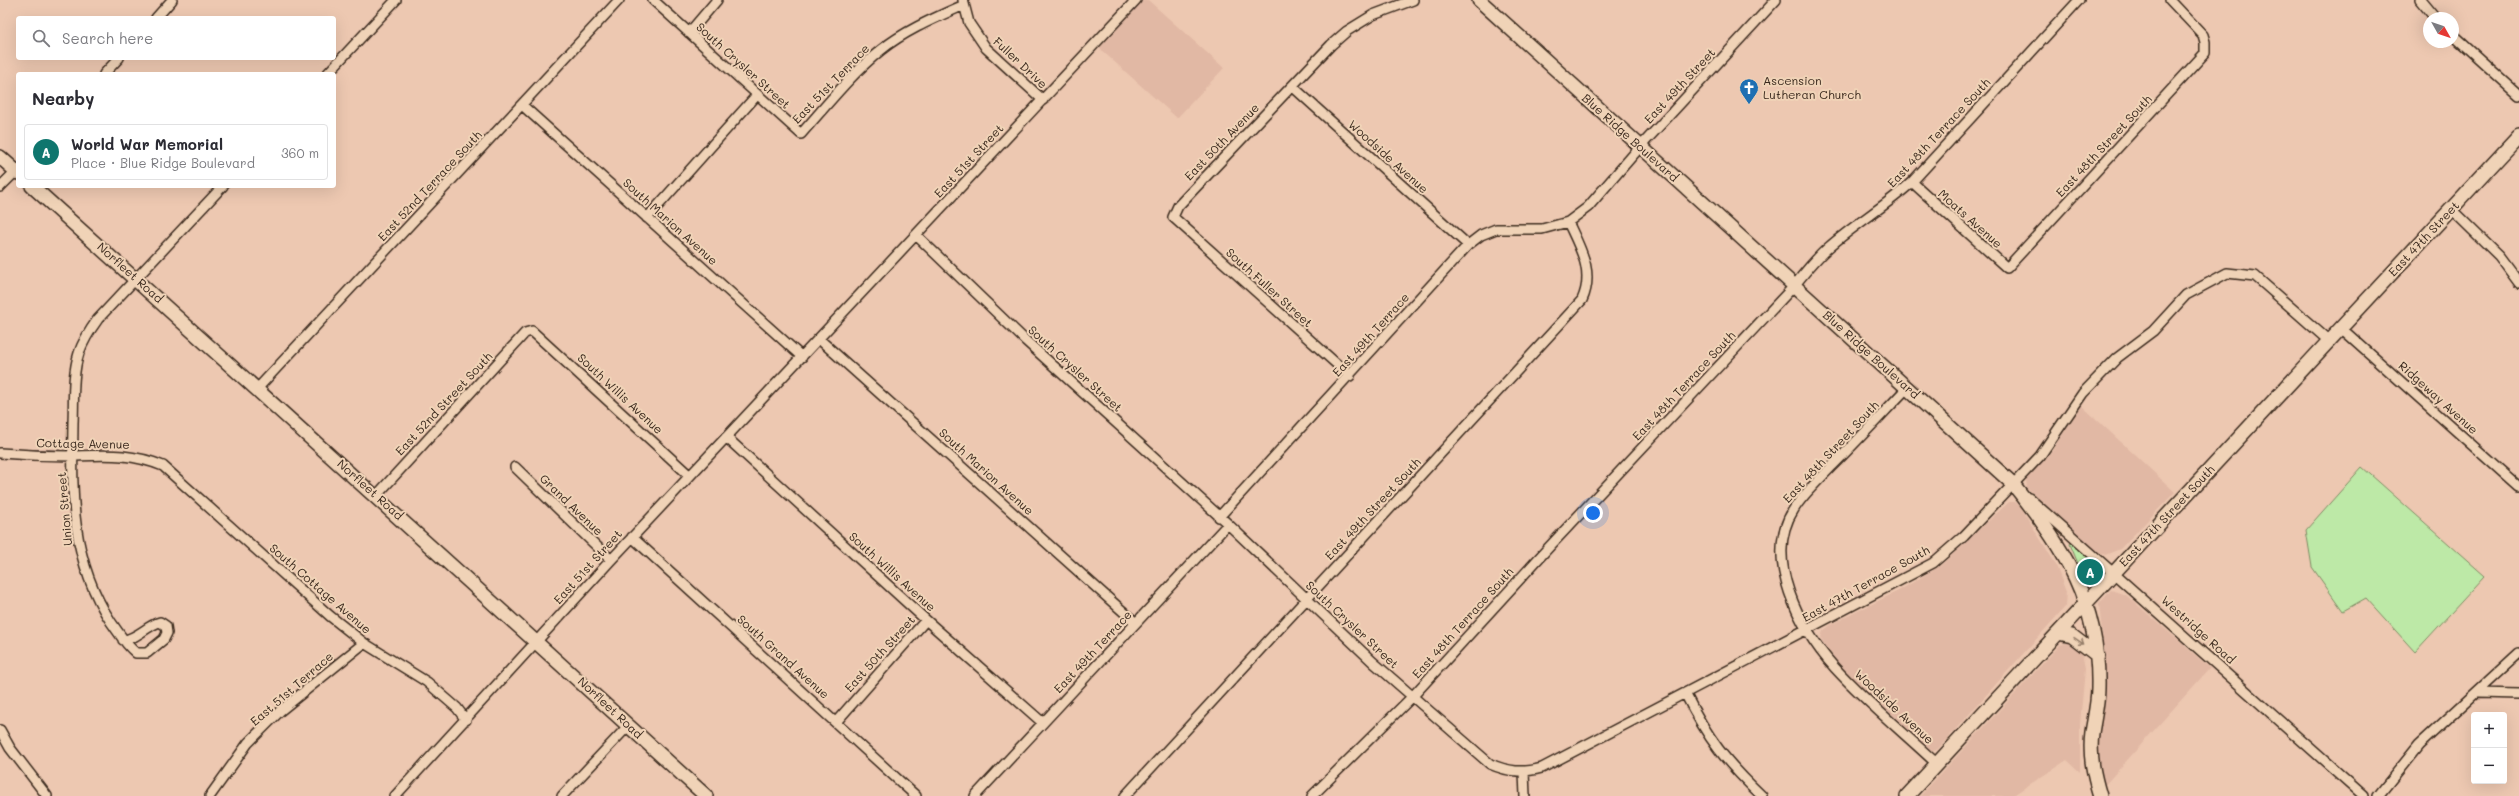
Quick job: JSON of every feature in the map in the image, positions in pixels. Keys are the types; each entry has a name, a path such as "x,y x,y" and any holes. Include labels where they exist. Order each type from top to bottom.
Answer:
{"street":[{"path":"158,16 172,0"},
{"path":"329,72 396,0"},
{"name":"East 52nd Terrace South","path":"257,389 619,0"},
{"name":"South Crysler Street","path":"653,0 799,133"},
{"path":"689,33 716,0"},
{"name":"East 51st Street","path":"395,796 632,537 1136,0"},
{"name":"East 50th Avenue","path":"1173,217 1178,206 1292,86 1347,31 1373,15 1412,0"},
{"name":"Blue Ridge Boulevard","path":"1479,0 1794,286 1908,387 2013,484 2046,525 2062,550 2081,589 2093,624 2098,656 2098,692 2091,752 2094,778 2100,796"},
{"name":"East 49th Street","path":"1568,222 1588,207 1640,147 1776,0"},
{"name":"East 48th Terrace South","path":"1312,796 1412,697 1550,546 1794,286 1829,246 1884,207 1912,182 2079,0"},
{"name":"East 48th Street South","path":"2012,263 2205,54 2206,42 2203,35 2170,0"},
{"path":"2420,0 2430,12"},
{"name":"Fuller Drive","path":"963,3 969,23 986,48 1042,100"},
{"name":"East 51st Terrace","path":"799,133 801,134 853,75 881,50 921,24 963,3"},
{"path":"2459,41 2519,96"},
{"path":"106,72 117,60"},
{"name":"Woodside Avenue","path":"1292,86 1468,245"},
{"path":"647,218 758,95"},
{"name":"South Marion Avenue","path":"522,105 802,357"},
{"name":"East 47th Street","path":"2329,341 2519,136"},
{"path":"0,157 16,170"},
{"path":"0,187 16,172"},
{"name":"Moats Avenue","path":"1912,182 2007,268 2012,263"},
{"name":"Norfleet Road","path":"34,188 537,641 706,796"},
{"name":"Union Street","path":"123,640 132,639 152,624 160,622 166,626 167,633 164,639 148,653 136,653 123,640 103,609 90,583 78,544 73,456 74,371 79,353 98,319 221,188"},
{"path":"2451,210 2498,256 2519,283"},
{"name":"South Fuller Street","path":"1173,217 1350,376"},
{"name":"East 49th Terrace","path":"1219,516 1350,376 1468,245 1481,236 1496,230 1542,229 1568,222"},
{"name":"East 49th Street South","path":"1126,796 1582,300 1587,288 1588,271 1568,222"},
{"name":"South Crysler Street","path":"916,235 1026,341 1228,524 1412,697 1490,764 1507,771 1524,772"},
{"name":"East 47th Terrace South","path":"1524,772 1542,768 1933,563 1964,536 2040,456 2084,393 2117,358 2153,331 2186,295 2227,273 2255,276 2329,341"},
{"name":"Ridgeway Avenue","path":"2341,328 2519,487"},
{"name":"South Willis Avenue","path":"532,331 690,476"},
{"name":"East 52nd Street South","path":"376,496 525,333 532,331"},
{"name":"South Marion Avenue","path":"819,339 1136,623"},
{"name":"East 47th Street South","path":"1907,796 2329,341"},
{"name":"East 48th Street South","path":"1835,667 1808,629 1794,602 1782,570 1780,547 1786,523 1801,499 1908,387"},
{"name":"South Willis Avenue","path":"726,437 926,620 1043,723"},
{"name":"Cottage Avenue","path":"0,453 73,456 115,454 143,458 163,466 182,482"},
{"name":"Grand Avenue","path":"515,467 611,560"},
{"name":"South Cottage Avenue","path":"182,482 330,616 364,644 427,682 457,708 466,720"},
{"name":"Westridge Road","path":"2013,484 2115,572 2364,796"},
{"name":"East 49th Terrace","path":"975,796 1228,524"},
{"name":"South Grand Avenue","path":"632,537 916,796"},
{"name":"East 50th Street","path":"836,722 926,620"},
{"path":"2058,633 2072,636 2098,656"},
{"name":"East 51st Terrace","path":"210,796 248,743 280,711 364,644"},
{"path":"2378,796 2419,745 2478,693 2519,653"},
{"name":"Woodside Avenue","path":"1835,667 1937,764"},
{"path":"1685,693 1705,732 1727,762 1762,796"},
{"path":"2478,693 2519,694"},
{"path":"562,796 629,725"},
{"path":"0,730 10,748 47,796"},
{"path":"1524,772 1524,796"}],"shaded area":[{"path":"1143,0 1148,0 1224,68 1177,118 1099,48"},
{"path":"2081,405 2175,492 2120,549 2105,555 2091,547 2027,488 2026,479 2052,451"},
{"path":"2009,502 2015,502 2020,506 2055,563 2066,592 2065,607 1938,749 1934,751 1927,748 1843,669 1823,643 1821,637 1823,631 1832,624 1900,590 1940,566"},
{"path":"2111,590 2126,595 2210,668 2103,787 2098,768 2097,734 2104,697 2105,660 2099,604"},
{"path":"2070,642 2082,652 2085,669 2080,724 2080,772 2067,760 2012,796 1920,796 2060,645"}],"green space":[{"path":"2362,467 2485,576 2415,652 2366,598 2343,611 2312,567 2306,530"},
{"path":"2072,541 2102,567 2090,581 2086,581 2084,578 2070,544"}],"place":[{"name":"Ascension Lutheran Church","path":"1749,105"},
{"name":"World War Memorial","path":"2090,572"}]}
